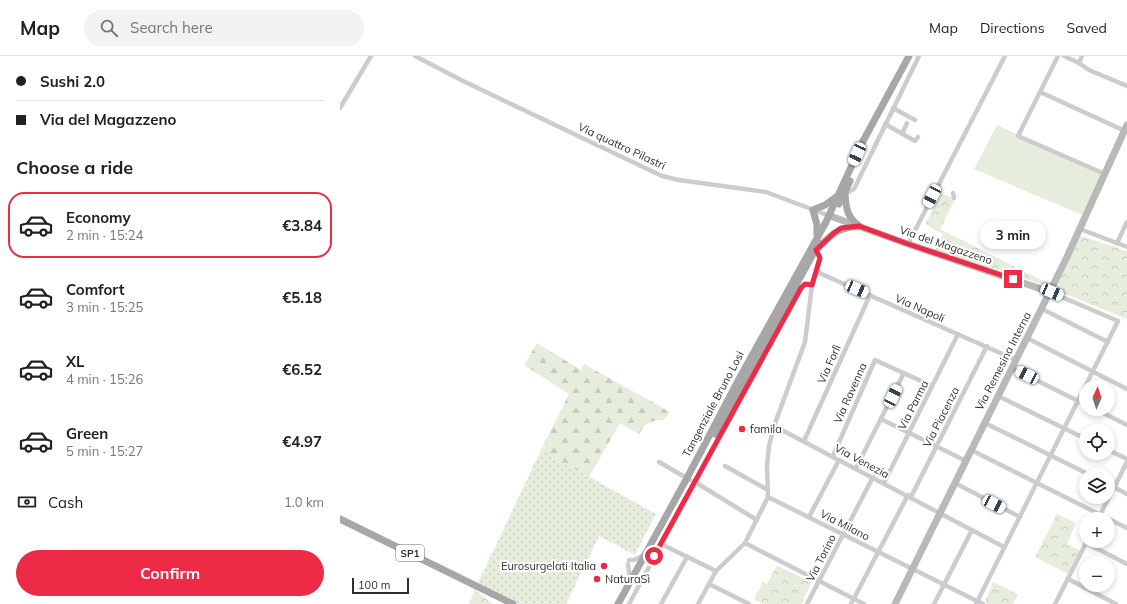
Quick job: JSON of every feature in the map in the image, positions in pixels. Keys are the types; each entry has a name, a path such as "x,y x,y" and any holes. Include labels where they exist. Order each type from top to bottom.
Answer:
{"main road":[{"path":"831,216 867,136 909,56"},
{"path":"816,239 817,225 813,210 825,205 841,195"},
{"path":"841,195 849,216 859,226"},
{"name":"Tangenziale Bruno Losi","path":"618,604 645,554 691,480 739,379 816,239 831,216"},
{"name":"Tangenziale Bruno Losi","path":"624,604 816,250 831,216"},
{"path":"816,250 841,228 859,226"},
{"name":"SP1","path":"340,519 513,604"},
{"name":"SP1","path":"479,587 503,604"},
{"path":"615,604 623,595"}],"street":[{"path":"340,108 372,56"},
{"name":"Via quattro Pilastri","path":"415,56 463,81 662,176 680,180 766,192 831,216"},
{"path":"841,195 854,189 919,56"},
{"path":"908,244 1005,56"},
{"path":"1058,56 1018,136 1105,174"},
{"path":"1064,56 1079,63 1089,70 1127,86"},
{"path":"1079,63 1082,56"},
{"path":"1040,92 1126,128"},
{"path":"893,108 915,120"},
{"path":"902,134 907,123"},
{"path":"885,124 915,141 918,137"},
{"name":"Via Remesina Interna","path":"895,604 1050,292 1126,128"},
{"name":"Via del Magazzeno","path":"831,216 908,244 1050,292 1118,321 1108,342"},
{"path":"1117,243 1127,222"},
{"path":"1080,229 1127,247"},
{"path":"698,604 716,571 745,543 768,497 767,465 769,446 774,426 805,342 812,285 820,258 816,250"},
{"name":"Via Napoli","path":"816,272 1016,360"},
{"path":"629,604 661,544 691,480 801,288 805,284 812,285"},
{"name":"Via Forlì","path":"804,441 870,295"},
{"path":"977,603 1051,456 1063,428 1108,342 1042,308"},
{"name":"Via Parma","path":"884,483 958,334"},
{"path":"1027,338 1127,389"},
{"name":"Via Piacenza","path":"851,604 936,447 986,346"},
{"name":"Via Ravenna","path":"832,456 875,360 904,373"},
{"path":"1012,368 1078,400"},
{"path":"856,468 904,373 932,386"},
{"path":"998,396 1079,436"},
{"path":"1109,416 1127,425"},
{"path":"881,419 966,461"},
{"path":"985,423 1079,470"},
{"name":"Via Venezia","path":"774,426 1004,547"},
{"path":"971,450 1090,512"},
{"path":"1115,453 1127,459"},
{"path":"809,517 839,460"},
{"path":"659,462 757,520"},
{"path":"1115,485 1127,462"},
{"path":"725,466 768,490"},
{"name":"Via Torino","path":"807,604 873,477"},
{"path":"955,484 1020,516"},
{"path":"1115,488 1127,494"},
{"name":"Via Milano","path":"768,497 977,603 983,604"},
{"path":"1115,523 1127,528"},
{"path":"934,604 972,530"},
{"path":"745,543 864,604"},
{"path":"661,544 716,571"},
{"path":"1055,604 1084,548"},
{"path":"1098,548 1127,564"},
{"path":"630,581 630,561 645,554"},
{"path":"661,604 687,557"},
{"path":"1068,579 1116,604"},
{"path":"709,584 749,604"},
{"path":"1101,604 1104,598"}],"green space":[{"path":"997,125 1103,173 1082,215 974,169"},
{"path":"942,193 955,199 940,229 1047,283 1041,284 935,250 943,234 925,224"},
{"path":"1081,236 1127,251 1127,319 1061,292 1063,287 1057,284"},
{"path":"537,343 581,370 584,364 670,412 664,420 655,421 646,425 639,434 620,423 589,477 541,450 569,394 524,365"},
{"path":"541,450 656,514 635,555 599,536 566,604 520,604 478,583"},
{"path":"1057,514 1076,523 1067,544 1080,550 1068,574 1035,557"},
{"path":"778,566 811,582 801,604 763,604 754,599 763,582 767,584"},
{"path":"993,582 1018,594 1013,604 985,603"},
{"path":"475,590 493,604 469,604"}],"place":[{"name":"famila","path":"742,429"},
{"name":"Eurosurgelati Italia","path":"604,566"},
{"name":"NaturaSì","path":"597,579"}],"route":[{"path":"654,556 801,288 805,284 812,285 820,258 816,250 834,233 841,228 859,226 1013,279"}]}
